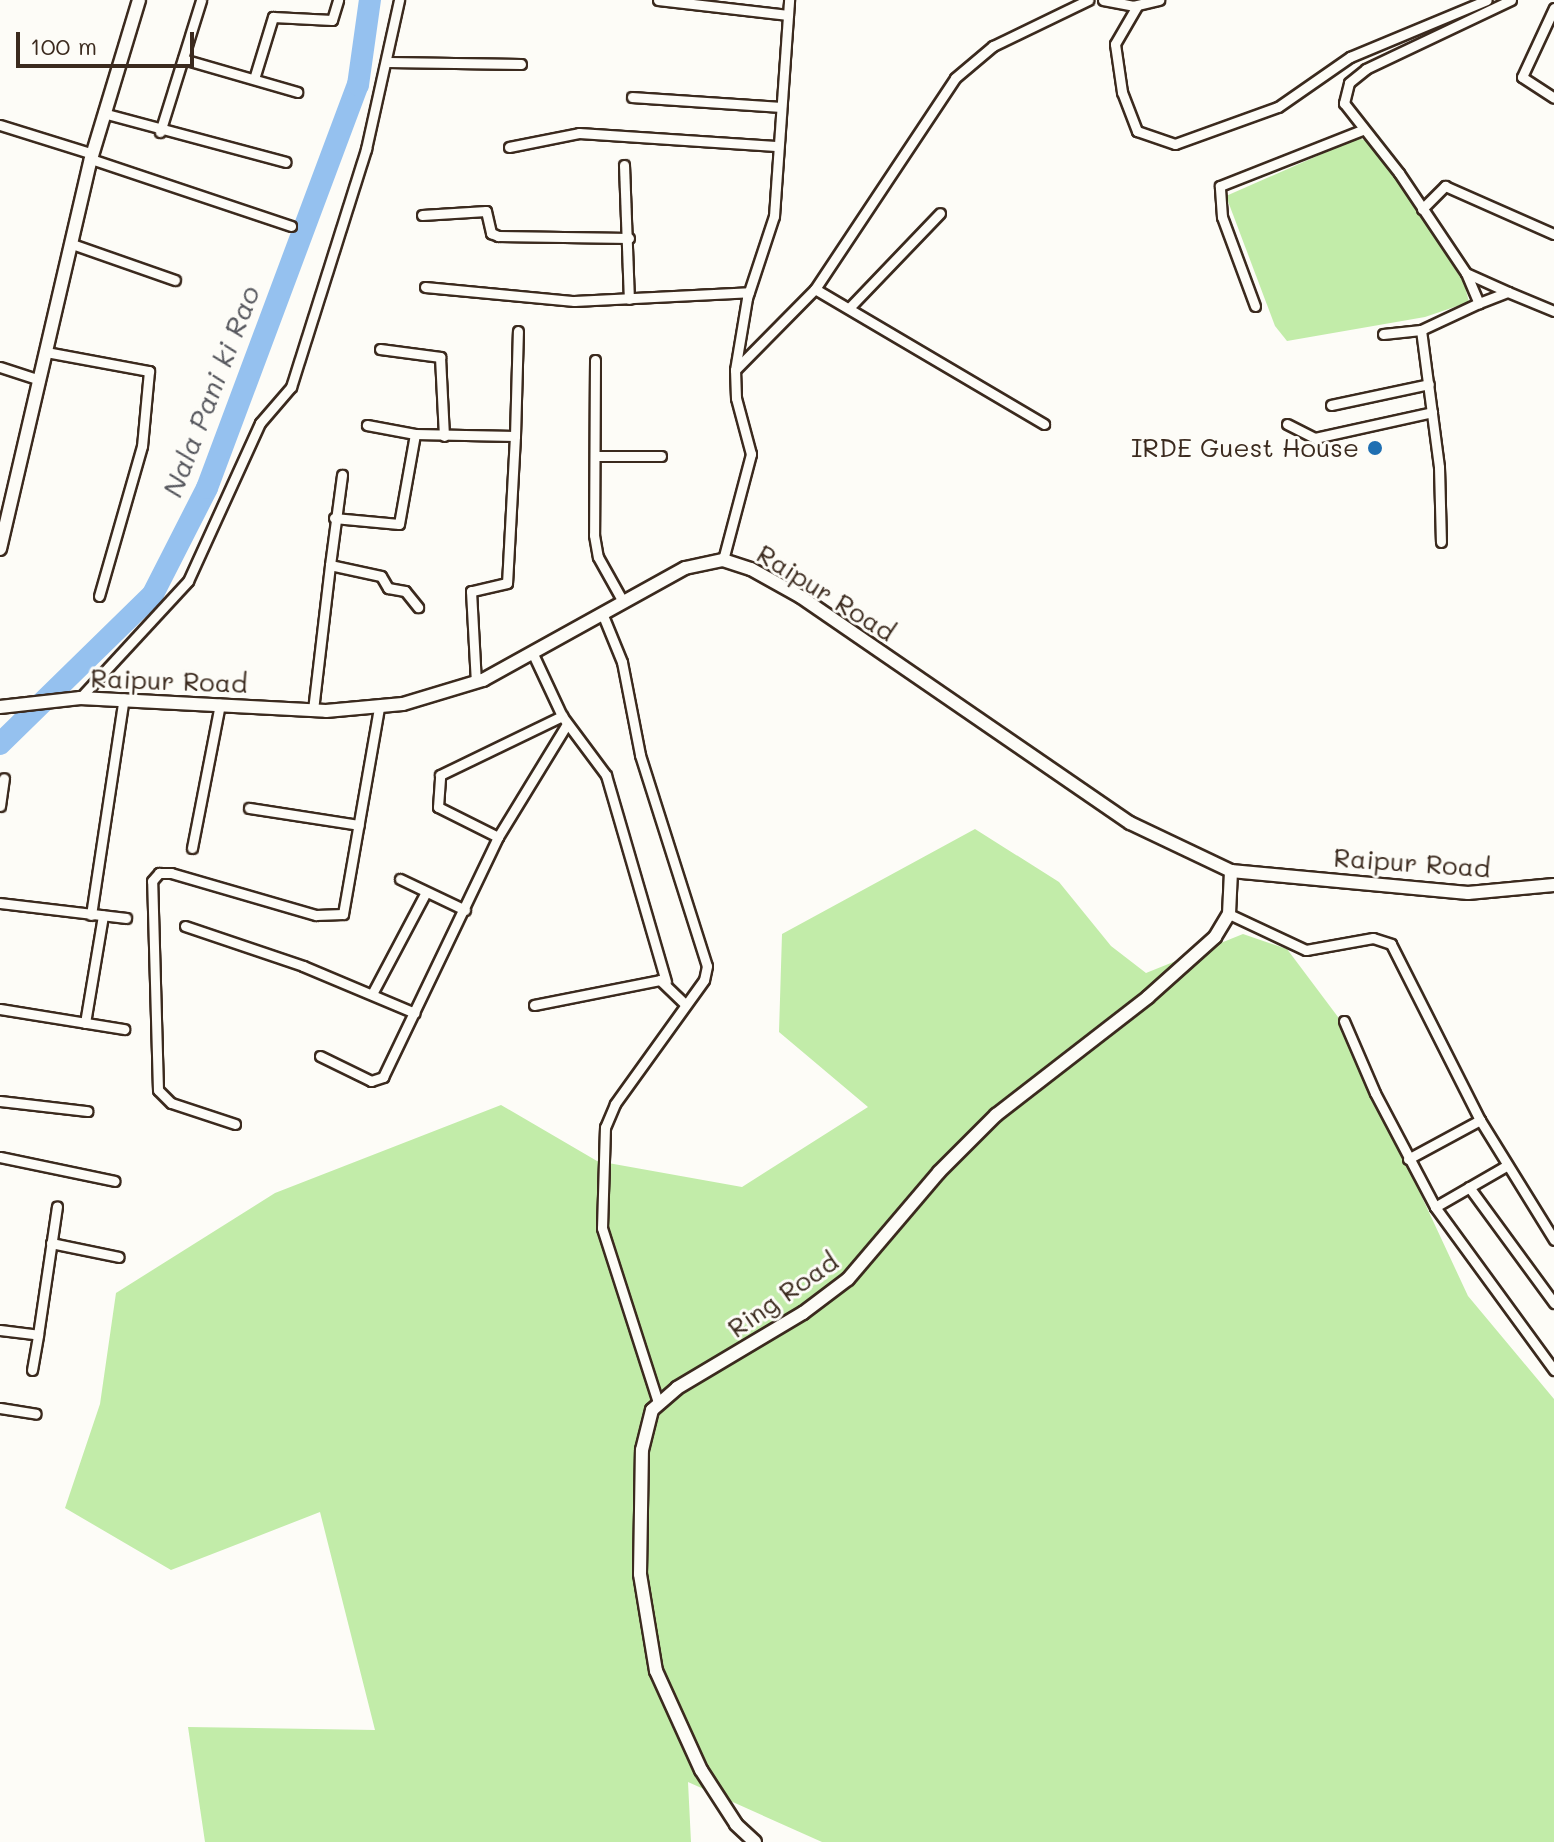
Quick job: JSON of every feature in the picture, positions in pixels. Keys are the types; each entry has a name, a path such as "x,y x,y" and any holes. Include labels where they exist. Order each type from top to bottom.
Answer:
{"street":[{"path":"0,549 92,156 139,0"},
{"path":"160,132 201,0"},
{"path":"254,79 273,17 329,20 335,17 338,0"},
{"path":"75,699 188,581 260,423 291,387 366,149 388,62 399,0"},
{"path":"658,0 788,15"},
{"path":"723,560 751,454 736,398 735,370 749,292 772,230 789,0"},
{"path":"735,370 815,289 955,78 993,46 1075,2 1088,0"},
{"path":"1103,0 1137,6 1159,0"},
{"path":"1137,6 1115,44 1122,92 1137,131 1175,144 1278,107 1350,57 1487,0"},
{"path":"1479,303 1466,273 1344,103 1354,77 1511,0"},
{"path":"1554,8 1522,77 1554,98"},
{"path":"183,59 297,92"},
{"path":"388,62 521,64"},
{"path":"632,97 781,107"},
{"path":"103,113 160,132 286,162"},
{"path":"0,125 291,226"},
{"path":"1255,306 1222,217 1220,186 1362,130"},
{"path":"509,147 579,133 776,146"},
{"path":"624,165 629,299"},
{"path":"1422,209 1445,186 1554,234"},
{"path":"422,215 486,211 491,233 498,236 629,238"},
{"path":"850,307 887,263 940,213"},
{"path":"72,244 175,280"},
{"path":"1466,273 1554,311"},
{"path":"425,287 574,301 749,292"},
{"path":"815,289 1044,424"},
{"path":"1383,334 1421,330 1508,292"},
{"path":"1421,330 1432,412 1441,542"},
{"path":"476,682 471,591 507,583 518,331"},
{"path":"380,349 440,357 444,436"},
{"path":"46,352 149,371 142,446 99,596"},
{"path":"595,360 598,557 622,600"},
{"path":"0,367 40,380"},
{"path":"1331,405 1429,384"},
{"path":"1287,424 1315,438 1432,412"},
{"path":"367,425 415,434 515,436"},
{"path":"334,518 398,526 415,434"},
{"path":"596,456 661,456"},
{"path":"313,710 334,518 342,475"},
{"name":"Raipur Road","path":"1,707 75,699 124,698 313,710 379,707 476,682 533,654 622,600 693,565 723,560 751,569 801,597 1139,828 1231,871 1468,893 1554,885"},
{"path":"330,565 381,576 386,587 405,591 418,607"},
{"path":"602,613 622,662 640,755 706,953 704,980 610,1111 605,1127 602,1228 658,1402 642,1450 640,1574 656,1671 701,1770 736,1824 755,1842"},
{"path":"533,654 565,720 610,784 666,981 685,1004"},
{"path":"91,915 124,698"},
{"path":"192,848 220,704"},
{"path":"235,1124 171,1103 158,1090 152,881 163,872 184,876 337,918 349,901 379,707"},
{"path":"320,1056 377,1081 415,1013 498,837 565,720"},
{"path":"498,837 441,810 435,800 438,779 450,768 565,720"},
{"path":"0,806 4,778"},
{"path":"249,808 359,825"},
{"path":"1231,871 1229,914 1306,950 1373,938 1391,944 1480,1120 1554,1240"},
{"path":"400,879 425,894 465,910"},
{"path":"372,994 425,894"},
{"path":"0,903 126,918"},
{"name":"Ring Road","path":"658,1402 803,1313 848,1279 939,1172 996,1115 1172,977 1215,937 1229,914"},
{"path":"85,1023 103,916"},
{"path":"185,926 372,994 415,1013"},
{"path":"534,1005 666,981"},
{"path":"0,1009 124,1029"},
{"path":"1344,1021 1408,1159 1435,1207 1554,1370"},
{"path":"0,1101 87,1111"},
{"path":"1408,1159 1480,1120"},
{"path":"0,1157 115,1181"},
{"path":"1435,1207 1506,1166"},
{"path":"1469,1187 1554,1303"},
{"path":"32,1370 57,1206"},
{"path":"51,1243 119,1257"},
{"path":"0,1330 38,1335"},
{"path":"0,1408 36,1414"}],"green space":[{"path":"1358,138 1370,142 1391,171 1464,283 1469,302 1425,317 1287,341 1275,326 1226,196"},
{"path":"975,829 1059,882 1111,946 1146,973 1243,934 1287,949 1338,1017 1468,1296 1554,1399 1554,1842 822,1842 688,1782 691,1842 205,1842 188,1727 375,1730 320,1512 171,1570 65,1508 100,1404 116,1293 275,1193 501,1105 597,1161 742,1187 868,1107 779,1032 782,934"}],"waterway":[{"name":"Nala Pani ki Rao","path":"0,744 153,594 207,488 358,85 370,0"}],"place":[{"name":"IRDE Guest House","path":"1375,448"}]}
